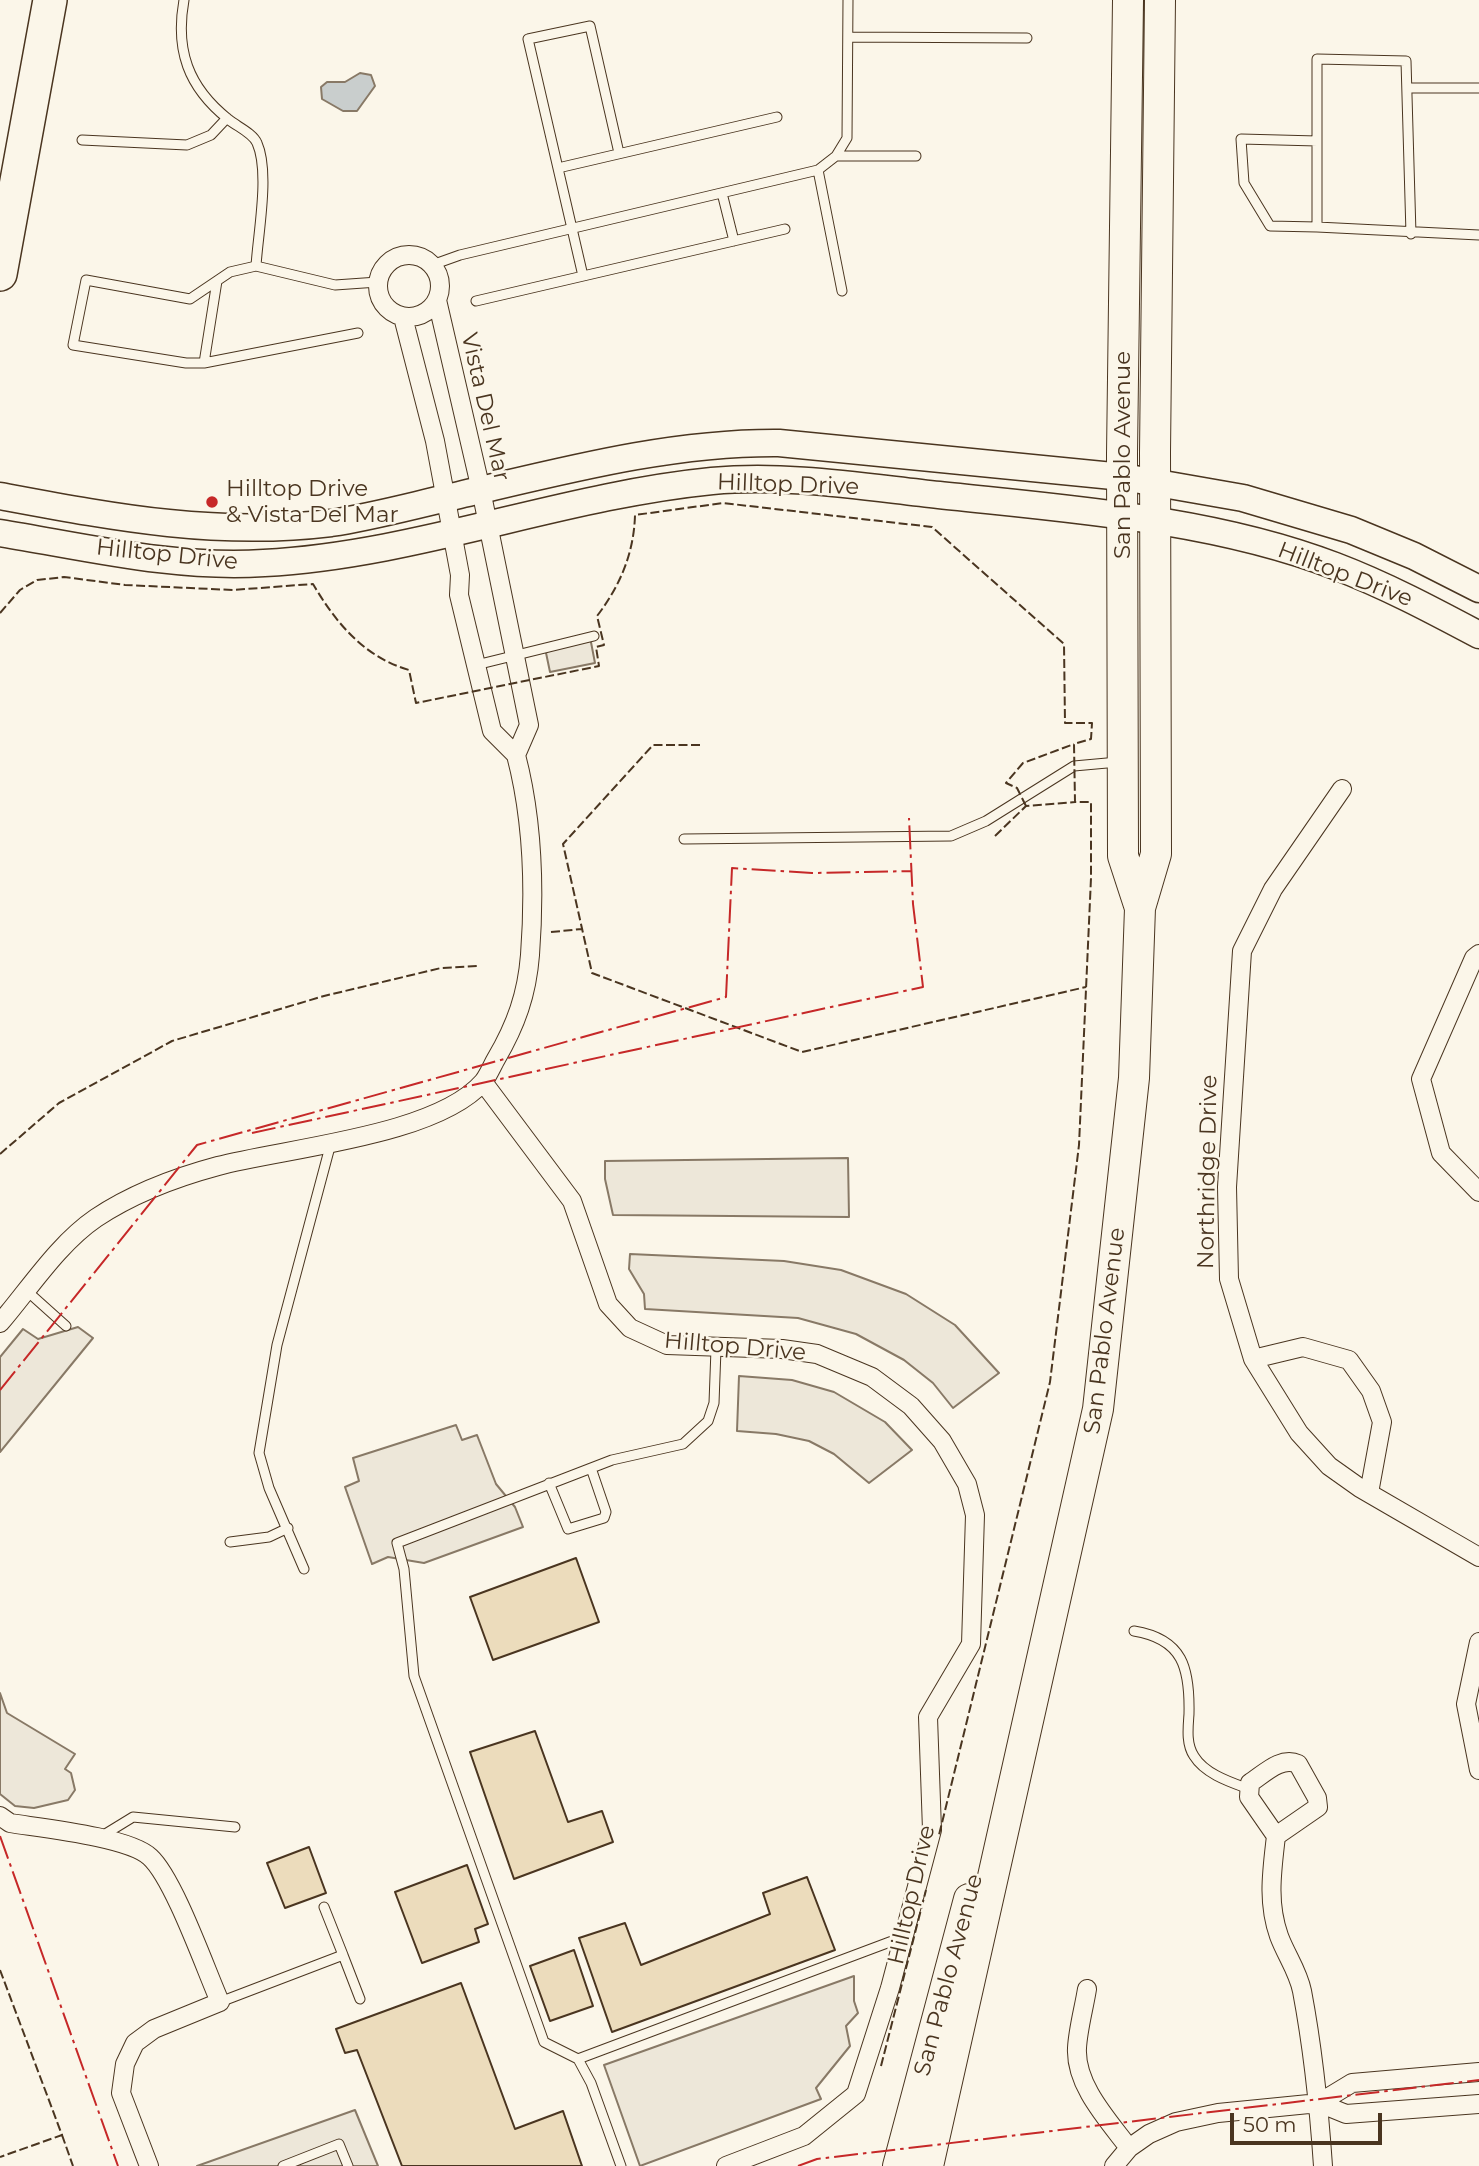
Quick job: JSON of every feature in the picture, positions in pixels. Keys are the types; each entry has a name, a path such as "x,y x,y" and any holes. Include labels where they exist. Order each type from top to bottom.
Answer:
{"highway":[{"path":"0,274 50,0"}],"main road":[{"name":"San Pablo Avenue","path":"1128,0 1123,477 1123,856 1140,908"},
{"name":"San Pablo Avenue","path":"928,2166 1098,1409 1133,1078 1140,908 1156,855 1160,0"},
{"name":"Hilltop Drive","path":"0,496 156,523 247,529 334,522 659,452 740,443 821,446 1123,477 1289,509 1401,551 1479,589"},
{"name":"Hilltop Drive","path":"0,533 213,564 305,560 450,535 657,488 715,481 770,479 1123,515 1259,542 1334,565 1411,599 1479,635"},
{"name":"San Pablo Avenue","path":"898,2166 985,1838 1011,1787"}],"street":[{"path":"401,256 422,258 432,265 440,288 437,300 429,310 416,317 403,317 384,304 378,282 382,271 401,256"},
{"name":"Vista Del Mar","path":"437,300 481,490 529,725 516,755"},
{"path":"0,1323 61,1250 96,1218 158,1186 218,1166 404,1125 449,1107 483,1082 514,1027 528,987 533,867 523,783 516,755 492,731 459,595 460,575 450,535 435,441 403,317"},
{"name":"Northridge Drive","path":"1342,789 1273,889 1242,951 1227,1187 1229,1279 1253,1359 1299,1433 1329,1465 1369,1493 1479,1557"},
{"path":"1479,954 1474,958 1421,1079 1441,1153 1479,1192"},
{"name":"Hilltop Drive","path":"483,1082 572,1201 608,1304 631,1328 667,1345 716,1349 782,1349 817,1354 872,1377 911,1406 942,1441 967,1485 975,1515 971,1644 928,1717 932,1830 876,2037 856,2094 804,2136 726,2166"},
{"path":"1253,1359 1303,1347 1349,1360 1371,1391 1382,1422 1369,1493"},
{"path":"1479,1642 1466,1704 1479,1770"},
{"path":"1276,1836 1318,1807 1317,1798 1298,1764 1285,1760 1250,1783 1249,1797 1276,1836 1270,1890 1272,1909 1280,1937 1301,1988 1319,2103 1323,2166"},
{"path":"0,1816 10,1823 100,1837 149,1855 167,1881 220,2002 154,2029 135,2043 125,2064 121,2093 149,2166"},
{"path":"1087,1989 1076,2050 1082,2077 1098,2107 1129,2148"},
{"path":"1114,2166 1129,2148 1149,2134 1176,2122 1218,2113 1319,2103 1352,2083 1479,2072"},
{"path":"1319,2103 1346,2114 1479,2104"}],"lane":[{"path":"184,0 179,27 185,62 198,90 227,118 256,139 262,160 256,266"},
{"path":"432,265 460,254 818,170 836,156 847,138 848,0"},
{"path":"583,276 528,39 590,26 620,153"},
{"path":"848,37 1027,38"},
{"path":"1317,227 1317,58 1406,61 1411,234"},
{"path":"1407,88 1479,88"},
{"path":"558,168 777,117"},
{"path":"82,140 187,145 211,135 227,118"},
{"path":"1317,141 1241,139 1244,183 1270,226 1479,235"},
{"path":"836,156 916,156"},
{"path":"818,170 842,291"},
{"path":"722,193 734,241"},
{"path":"476,301 785,229"},
{"path":"358,333 204,363 186,363 74,345 86,280 190,299 230,272 256,266 335,285 378,282"},
{"path":"204,363 217,281"},
{"path":"476,665 594,636"},
{"path":"684,839 951,836 986,821 1074,766 1123,762"},
{"path":"304,1569 269,1488 259,1453 277,1345 331,1143"},
{"path":"27,1291 66,1326"},
{"path":"621,2166 591,2083 579,2059 544,2042 414,1676 404,1569 397,1543 549,1483 631,1455 667,1450 696,1436 708,1421 714,1404 716,1349"},
{"path":"549,1483 568,1529 604,1518 606,1512 591,1468"},
{"path":"230,1542 269,1536 288,1528"},
{"path":"1134,1631 1154,1634 1173,1645 1183,1669 1189,1695 1188,1737 1193,1756 1204,1768 1249,1789"},
{"path":"100,1837 133,1817 234,1826"},
{"path":"324,1908 360,1999"},
{"path":"579,2059 903,1937"},
{"path":"220,2002 343,1955"},
{"path":"283,2166 339,2144 348,2166"}],"shaded area":[{"path":"360,73 371,75 375,86 357,111 343,111 322,99 321,87 327,82 345,82"},
{"path":"590,637 595,663 550,672 545,648"},
{"path":"848,1158 849,1217 613,1215 605,1179 605,1161"},
{"path":"630,1254 784,1261 841,1270 906,1294 955,1325 999,1373 953,1408 933,1383 904,1360 856,1334 798,1318 645,1309 644,1294 629,1269"},
{"path":"78,1327 93,1338 0,1452 0,1357 23,1329 38,1339"},
{"path":"739,1376 792,1380 834,1392 885,1422 912,1450 869,1483 834,1454 809,1441 776,1434 737,1431"},
{"path":"456,1425 462,1440 477,1435 496,1484 515,1507 523,1527 424,1563 388,1557 372,1564 345,1487 359,1481 353,1458"},
{"path":"0,1693 7,1713 75,1754 65,1769 71,1773 75,1790 68,1800 34,1808 15,1806 0,1794"},
{"path":"854,1976 854,2001 858,2013 846,2026 850,2046 816,2088 821,2099 640,2166 604,2065"},
{"path":"355,2110 378,2166 197,2166"}],"building":[{"path":"576,1558 599,1622 493,1660 470,1597"},
{"path":"535,1731 568,1822 602,1811 613,1842 514,1879 470,1752"},
{"path":"309,1847 326,1893 285,1908 267,1863"},
{"path":"467,1865 488,1924 475,1929 479,1942 422,1963 395,1892"},
{"path":"807,1877 835,1950 612,2032 579,1938 625,1923 641,1965 770,1914 763,1893"},
{"path":"574,1950 593,2006 550,2021 530,1966"},
{"path":"461,1983 515,2129 563,2111 582,2166 402,2166 357,2050 345,2053 336,2029"}],"fence":[{"path":"0,613 20,590 37,580 64,577 125,585 233,590 313,584 331,612 353,637 378,657 409,670 416,703 599,666 596,647 604,645 597,616 612,593 629,556 635,515 723,503 932,527 1064,644 1065,723 1092,723 1091,739 1074,744 1075,802 1091,802 1091,878 1079,1145 1050,1382 939,1835"},
{"path":"1026,806 1017,788 1006,783 1023,763 1074,744"},
{"path":"700,745 653,745 563,844 592,973 802,1052 1086,987"},
{"path":"995,836 1026,806 1075,802"},
{"path":"551,932 582,929"},
{"path":"0,1154 59,1103 172,1041 324,996 441,968 477,966"},
{"path":"881,2066 926,1890"},
{"path":"0,1970 62,2135 0,2157"},
{"path":"62,2135 73,2166"}],"power":[{"path":"252,1133 923,987 913,904 909,818"},
{"path":"0,1390 197,1145 726,997 732,868 812,873 912,871"},
{"path":"0,1836 118,2166"},
{"path":"798,2166 817,2159 1479,2080"}],"place":[{"name":"Hilltop Drive & Vista Del Mar","path":"212,502"}]}
